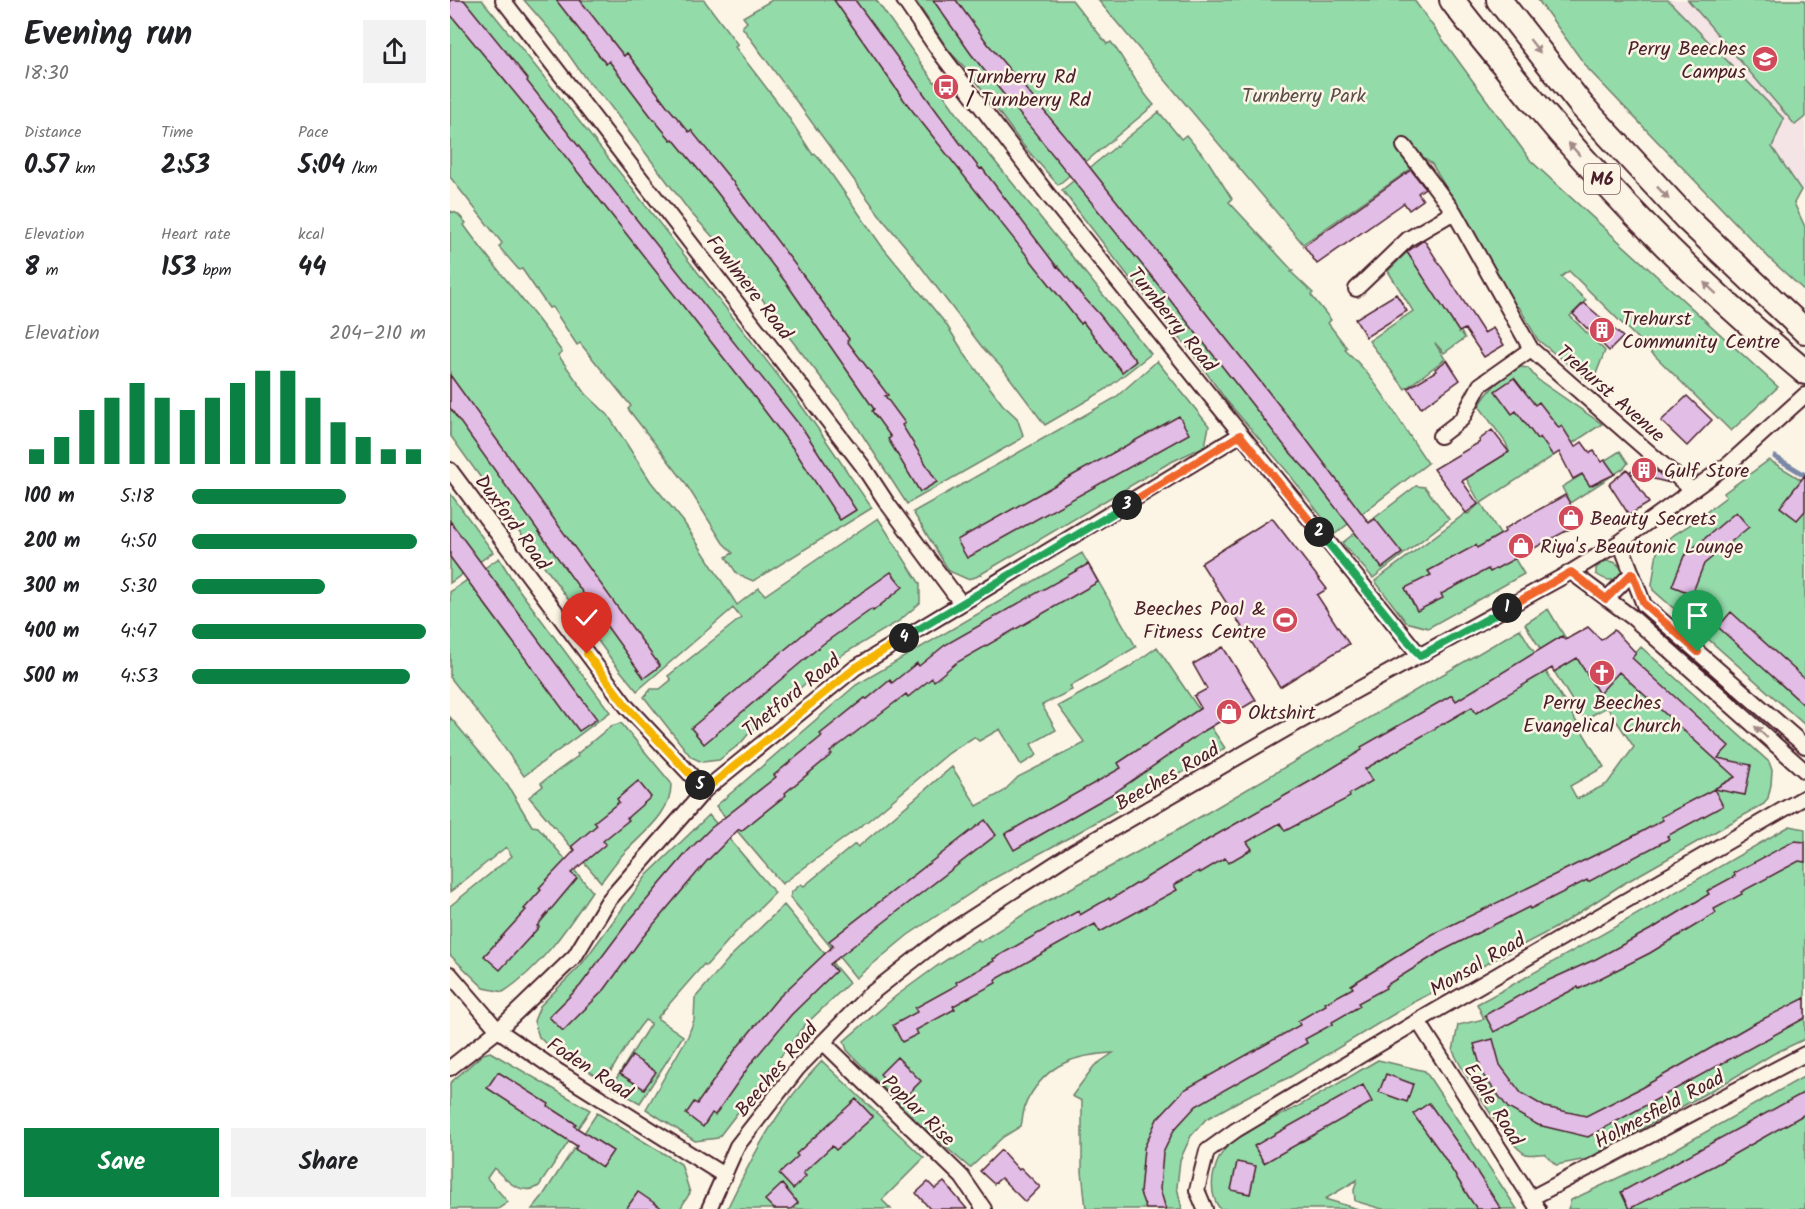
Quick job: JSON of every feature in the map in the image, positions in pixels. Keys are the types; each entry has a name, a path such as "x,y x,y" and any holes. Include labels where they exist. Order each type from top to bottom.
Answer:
{"highway":[{"name":"M6","path":"1452,0 1557,131 1659,240 1769,342 1805,372"},
{"name":"M6","path":"1499,0 1582,106 1686,218 1800,327"}],"street":[{"name":"Fowlmere Road","path":"502,0 862,465 886,503 961,603"},
{"name":"Turnberry Road","path":"904,0 938,50 1049,196 1420,656"},
{"name":"Trehurst Avenue","path":"1404,146 1454,212 1531,349 1692,490"},
{"path":"1356,289 1408,239 1454,212"},
{"name":"Trehurst Avenue","path":"1440,435 1462,418 1480,385 1531,349"},
{"name":"Beeches Road","path":"709,1209 737,1146 798,1068 868,996 948,933 1083,846 1279,733 1571,572 1620,542 1730,463 1805,395"},
{"name":"Thetford Road","path":"450,1068 498,1030 575,956 608,901 705,790 855,668 1240,435"},
{"name":"Duxford Road","path":"450,470 627,707 705,790"},
{"path":"1620,542 1644,604 1805,746"},
{"path":"1571,572 1633,618 1805,771"},
{"path":"1606,599 1632,573"},
{"name":"Monsal Road","path":"1205,1209 1197,1190 1207,1151 1236,1130 1418,1021 1805,797"},
{"name":"Foden Road","path":"450,974 498,1030 559,1072 725,1176"},
{"name":"Edale Road","path":"1418,1021 1534,1203"},
{"name":"Poplar Rise","path":"823,1042 962,1177 984,1209"},
{"name":"Holmesfield Road","path":"1534,1203 1805,1054"}],"shaded area":[{"name":"Perry Beeches Campus","path":"1668,0 1805,0 1805,189 1801,190 1772,147 1784,118"}],"green space":[{"path":"450,0 482,0 797,400 872,508 753,581 737,574 726,557 733,553 723,543 684,481 628,409 631,406 580,343 577,345 552,307 549,308 522,269 519,270 499,247 502,243 450,177"},
{"path":"524,0 704,0 738,45 735,47 785,112 813,155 815,154 827,168 881,245 946,324 966,356 1003,405 1017,418 1023,435 1021,439 907,504 845,408 763,300 723,248 690,212 608,103 585,78 557,38"},
{"path":"772,0 876,0 963,122 1151,354 1105,390 1045,425 1004,370 982,347 884,221 742,27 747,22 743,17"},
{"path":"915,0 1072,0 1107,44 1111,42 1154,105 1058,185 1022,144 971,74 949,51"},
{"name":"Turnberry Park","path":"1098,0 1414,0 1531,161 1778,387 1731,431 1569,271 1561,277 1586,300 1570,316 1605,351 1592,384 1538,340 1519,307 1516,308 1432,164 1406,144 1415,166 1303,244"},
{"path":"1538,0 1668,0 1784,119 1772,147 1801,190 1794,203 1805,227 1805,291 1771,260 1588,69"},
{"name":"Perry Beeches Campus","path":"1688,0 1805,0 1805,117 1795,125"},
{"path":"1159,112 1181,139 1186,135 1208,161 1232,199 1229,202 1293,271 1291,272 1313,293 1311,295 1331,320 1328,323 1347,348 1345,350 1368,374 1428,463 1335,534 1286,470 1226,400 1190,350 1129,277 1062,190"},
{"path":"450,211 458,214 466,223 464,225 476,241 550,335 562,352 558,355 586,394 608,415 651,482 683,521 737,605 759,588 765,595 878,518 920,584 920,603 899,621 845,653 807,682 750,732 741,743 719,760 702,762 691,757 644,697 651,689 660,689 671,680 668,676 741,618 733,608 637,691 614,663 450,435"},
{"path":"1407,252 1465,338 1444,353 1435,343 1445,359 1405,389 1369,341 1413,311 1388,271"},
{"path":"1157,361 1209,426 1205,446 1169,463 976,577 967,579 949,571 913,512 1115,398"},
{"path":"1521,367 1528,368 1537,379 1602,424 1481,503 1524,574 1428,628 1406,622 1375,581 1480,503 1466,478 1509,452 1506,443 1479,406 1497,383"},
{"path":"1620,451 1628,463 1624,468 1570,503 1562,487"},
{"path":"1769,460 1805,482 1805,725 1653,590 1652,585 1658,545 1726,497 1724,493"},
{"path":"1416,486 1425,487 1449,519 1373,578 1342,543"},
{"path":"450,493 493,552 450,583"},
{"path":"1082,553 1136,647 1070,686 1072,690 1042,705 1056,730 1031,744 1037,755 1021,765 1000,729 979,741 974,737 949,753 869,820 782,884 716,806 856,685"},
{"path":"499,558 517,587 610,712 524,776 450,677 450,592"},
{"path":"1605,561 1618,565 1623,573 1621,578 1608,580 1596,574 1596,568"},
{"path":"1548,609 1599,694 1641,647 1769,762 1772,770 1768,798 1764,804 1623,884 1555,928 1414,1002 1290,1077 1206,1119 1191,1136 1180,1160 1177,1187 1182,1209 1086,1209 1082,1171 1082,1101 1072,1096 1094,1066 1113,1053 1075,1059 1064,1063 1044,1077 1028,1099 1021,1126 1003,1137 970,1168 912,1118 847,1050 844,1041 896,996 978,939 980,942 1029,911 1176,831 1520,629 1604,767 1570,786 1577,799 1607,784 1634,747 1607,707 1585,719 1579,712 1525,624"},
{"path":"1157,647 1225,748 989,881 908,935 856,978 790,897 792,892 801,884 804,886 855,844 858,847 952,767 977,806 1003,792 1018,777 1085,743 1058,706 1128,668"},
{"path":"450,717 508,786 532,826 538,827 592,891 563,933 541,959 529,972 503,992 484,988 450,955 450,906 512,856 506,847 450,892"},
{"path":"621,723 671,783 670,794 667,804 656,821 622,855 601,882 529,797 543,786 541,783 578,756 577,754 611,726"},
{"path":"709,815 775,893 706,966 704,964 657,1018 683,1036 640,1103 611,1087 651,1023 645,1020 604,1081 545,1043 539,1037 534,1021 540,1006 581,965 647,875"},
{"path":"1790,826 1805,829 1805,1039 1773,1054 1587,1159 1556,1165 1545,1154 1528,1155 1518,1149 1498,1124 1453,1051 1458,1025 1484,1019 1477,1004"},
{"path":"784,905 849,983 804,1026 718,1138 695,1141 646,1109 688,1036 694,1020 695,998 731,956"},
{"path":"490,1052 590,1110 539,1186 526,1190 514,1186 494,1168 487,1178 508,1202 498,1209 450,1209 450,1083 483,1054"},
{"path":"1378,1060 1425,1071 1517,1209 1382,1209 1355,1201 1354,1190 1357,1180 1325,1199 1358,1209 1220,1209 1215,1201 1212,1183 1220,1156 1232,1142"},
{"path":"822,1061 924,1158 882,1200 891,1209 727,1209 768,1131 792,1096"},
{"path":"1805,1076 1805,1209 1568,1209 1571,1200 1658,1159"},
{"path":"597,1113 681,1164 690,1193 680,1209 532,1209"}],"building":[{"path":"450,0 464,0 528,79 527,81 805,432 856,510 840,520 795,451 752,394 533,115 450,14"},
{"path":"556,0 580,0 624,56 627,53 668,107 689,132 691,130 733,182 811,286 849,339 847,341 888,395 885,396 905,423 902,425 937,482 920,492 888,439 891,437 872,411 874,409 787,284 716,191 650,115 609,61 606,64"},
{"path":"834,0 855,0 980,169 982,168 1057,267 1100,315 1136,361 1122,372 1083,322 1081,324 904,100"},
{"path":"933,0 956,0 988,44 1065,136 1306,439 1369,523 1375,519 1402,553 1382,568 1309,473 1287,449 1152,277 971,54"},
{"path":"1411,170 1425,188 1418,193 1423,200 1409,210 1404,203 1317,264 1304,246"},
{"path":"1424,240 1484,333 1493,328 1504,345 1484,357 1465,329 1459,332 1407,252"},
{"path":"1396,294 1407,311 1366,337 1355,319"},
{"name":"Trehurst Community Centre","path":"1584,303 1623,337 1609,351 1573,314"},
{"path":"1447,360 1460,380 1421,408 1408,388 1436,371 1435,369"},
{"path":"450,375 660,666 644,678 450,408"},
{"path":"1514,378 1535,405 1539,402 1559,428 1562,426 1575,447 1582,442 1590,453 1594,451 1602,462 1605,460 1615,474 1590,486 1582,474 1573,479 1559,452 1553,456 1540,437 1537,439 1516,411 1512,414 1495,391"},
{"path":"1687,396 1712,420 1687,446 1661,421"},
{"path":"1179,416 1189,434 967,558 957,540"},
{"path":"1492,430 1509,452 1462,481 1478,504 1466,513 1434,469 1480,442 1479,440"},
{"path":"1646,462 1670,483 1630,473 1649,503 1629,515 1609,484 1627,469 1629,472"},
{"path":"1805,475 1805,511 1797,520 1780,507"},
{"path":"1565,495 1581,523 1490,572 1488,569 1441,594 1443,598 1417,611 1405,588 1431,575 1428,571 1476,545 1477,548 1505,532 1504,529"},
{"path":"1736,512 1749,527 1704,564 1692,594 1672,586 1684,556"},
{"name":"Beeches Pool & Fitness Centre","path":"1272,518 1327,589 1317,595 1349,644 1280,687 1201,563"},
{"path":"450,521 597,719 579,731 450,557"},
{"path":"1088,564 1098,582 956,663 934,681 932,678 908,697 906,694 830,752 832,754 785,793 786,795 741,831 739,829 706,862 642,938 605,989 563,1031 549,1017 580,986 628,922 688,851 711,828 776,777 774,775 822,736 820,734 890,680 892,683 917,663 919,666 945,645"},
{"path":"891,572 903,587 873,611 872,609 823,644 704,744 691,728 807,631"},
{"path":"1731,612 1805,679 1805,706 1718,627"},
{"path":"1588,627 1601,640 1614,630 1623,639 1636,653 1632,658 1729,746 1718,758 1751,765 1745,795 1714,789 1735,777 1619,672 1599,694 1577,658 1554,672 1552,668 1476,713 1472,707 1365,769 1372,781 1349,794 1350,797 1285,831 1280,823 1247,842 1252,849 1228,863 1225,858 1200,873 1199,871 1174,885 1177,890 1100,932 1095,924 995,980 996,983 953,1006 955,1009 916,1030 918,1034 902,1042 893,1025 917,1012 915,1008 957,985 956,982 994,961 993,959 1078,911 1080,915 1109,898 1110,900 1362,750 1361,747 1452,695 1456,701 1562,636 1565,640"},
{"path":"1223,647 1256,700 1204,731 1114,793 1014,850 1005,834 1121,768 1118,763 1201,708 1194,696 1207,689 1193,664"},
{"path":"638,781 651,797 627,818 629,820 603,841 606,844 571,873 577,878 537,926 539,927 500,970 484,956 526,910 524,909 541,890 539,888 575,850 572,846 597,825 594,822 619,802 617,799"},
{"path":"1714,789 1723,806 1667,836 1669,839 1588,882 1587,880 1530,909 1529,907 1440,952 1385,986 1386,988 1358,1003 1360,1006 1332,1022 1333,1024 1305,1039 1307,1043 1196,1106 1174,1130 1163,1153 1160,1189 1166,1209 1146,1209 1140,1193 1144,1148 1157,1119 1184,1090 1300,1025 1298,1021 1353,988 1351,985 1433,934 1632,837 1663,820 1661,817"},
{"path":"985,820 996,835 830,964 836,971 791,1015 752,1062 715,1115 712,1113 703,1127 686,1114 694,1102 697,1104 735,1050 777,999 833,946 829,941"},
{"path":"1794,841 1805,842 1805,862 1799,861 1741,892 1742,894 1714,909 1716,913 1650,953 1579,989 1578,987 1494,1032 1485,1015 1538,985 1596,959 1655,927 1709,894 1707,891 1735,876 1734,873"},
{"path":"1805,998 1805,1018 1588,1137 1538,1125 1508,1108 1483,1075 1474,1044 1493,1039 1500,1065 1521,1093 1545,1107 1586,1116"},
{"path":"632,1056 656,1072 644,1089 620,1074"},
{"path":"897,1057 921,1081 904,1098 880,1074"},
{"path":"498,1072 549,1104 548,1106 576,1124 574,1126 613,1151 602,1167 575,1149 577,1146 487,1088"},
{"path":"1386,1074 1413,1084 1407,1102 1379,1092"},
{"path":"1363,1085 1372,1102 1264,1163 1254,1146"},
{"path":"1805,1092 1805,1114 1715,1165 1629,1209 1621,1192"},
{"path":"856,1099 873,1117 836,1150 832,1146 803,1173 806,1176 793,1189 779,1174 798,1156 796,1154"},
{"path":"1429,1103 1501,1209 1477,1209 1470,1199 1442,1154 1413,1114"},
{"path":"1001,1150 1019,1170 1021,1168 1040,1187 1025,1202 1001,1178 994,1184 980,1171"},
{"path":"1237,1162 1256,1166 1250,1194 1231,1190"},
{"path":"928,1182 935,1189 944,1182 967,1209 930,1209 916,1193"},
{"path":"782,1184 798,1203 791,1209 774,1209 765,1200"},
{"path":"638,1192 663,1209 626,1209"}],"waterway":[{"path":"1775,457 1805,475"}],"place":[{"name":"Perry Beeches Campus","path":"1765,59"},
{"name":"Turnberry Rd / Turnberry Rd","path":"946,87"},
{"name":"Trehurst Community Centre","path":"1602,330"},
{"name":"Gulf Store","path":"1644,470"},
{"name":"Beauty Secrets","path":"1571,518"},
{"name":"Riya's Beautonic Lounge","path":"1521,546"},
{"name":"Beeches Pool & Fitness Centre","path":"1285,620"},
{"name":"Perry Beeches Evangelical Church","path":"1602,673"},
{"name":"Oktshirt","path":"1229,712"}],"route":[{"path":"587,654 627,707 705,790 855,668 1240,435 1420,656 1571,572 1606,599 1632,573 1644,604 1698,652"}]}
